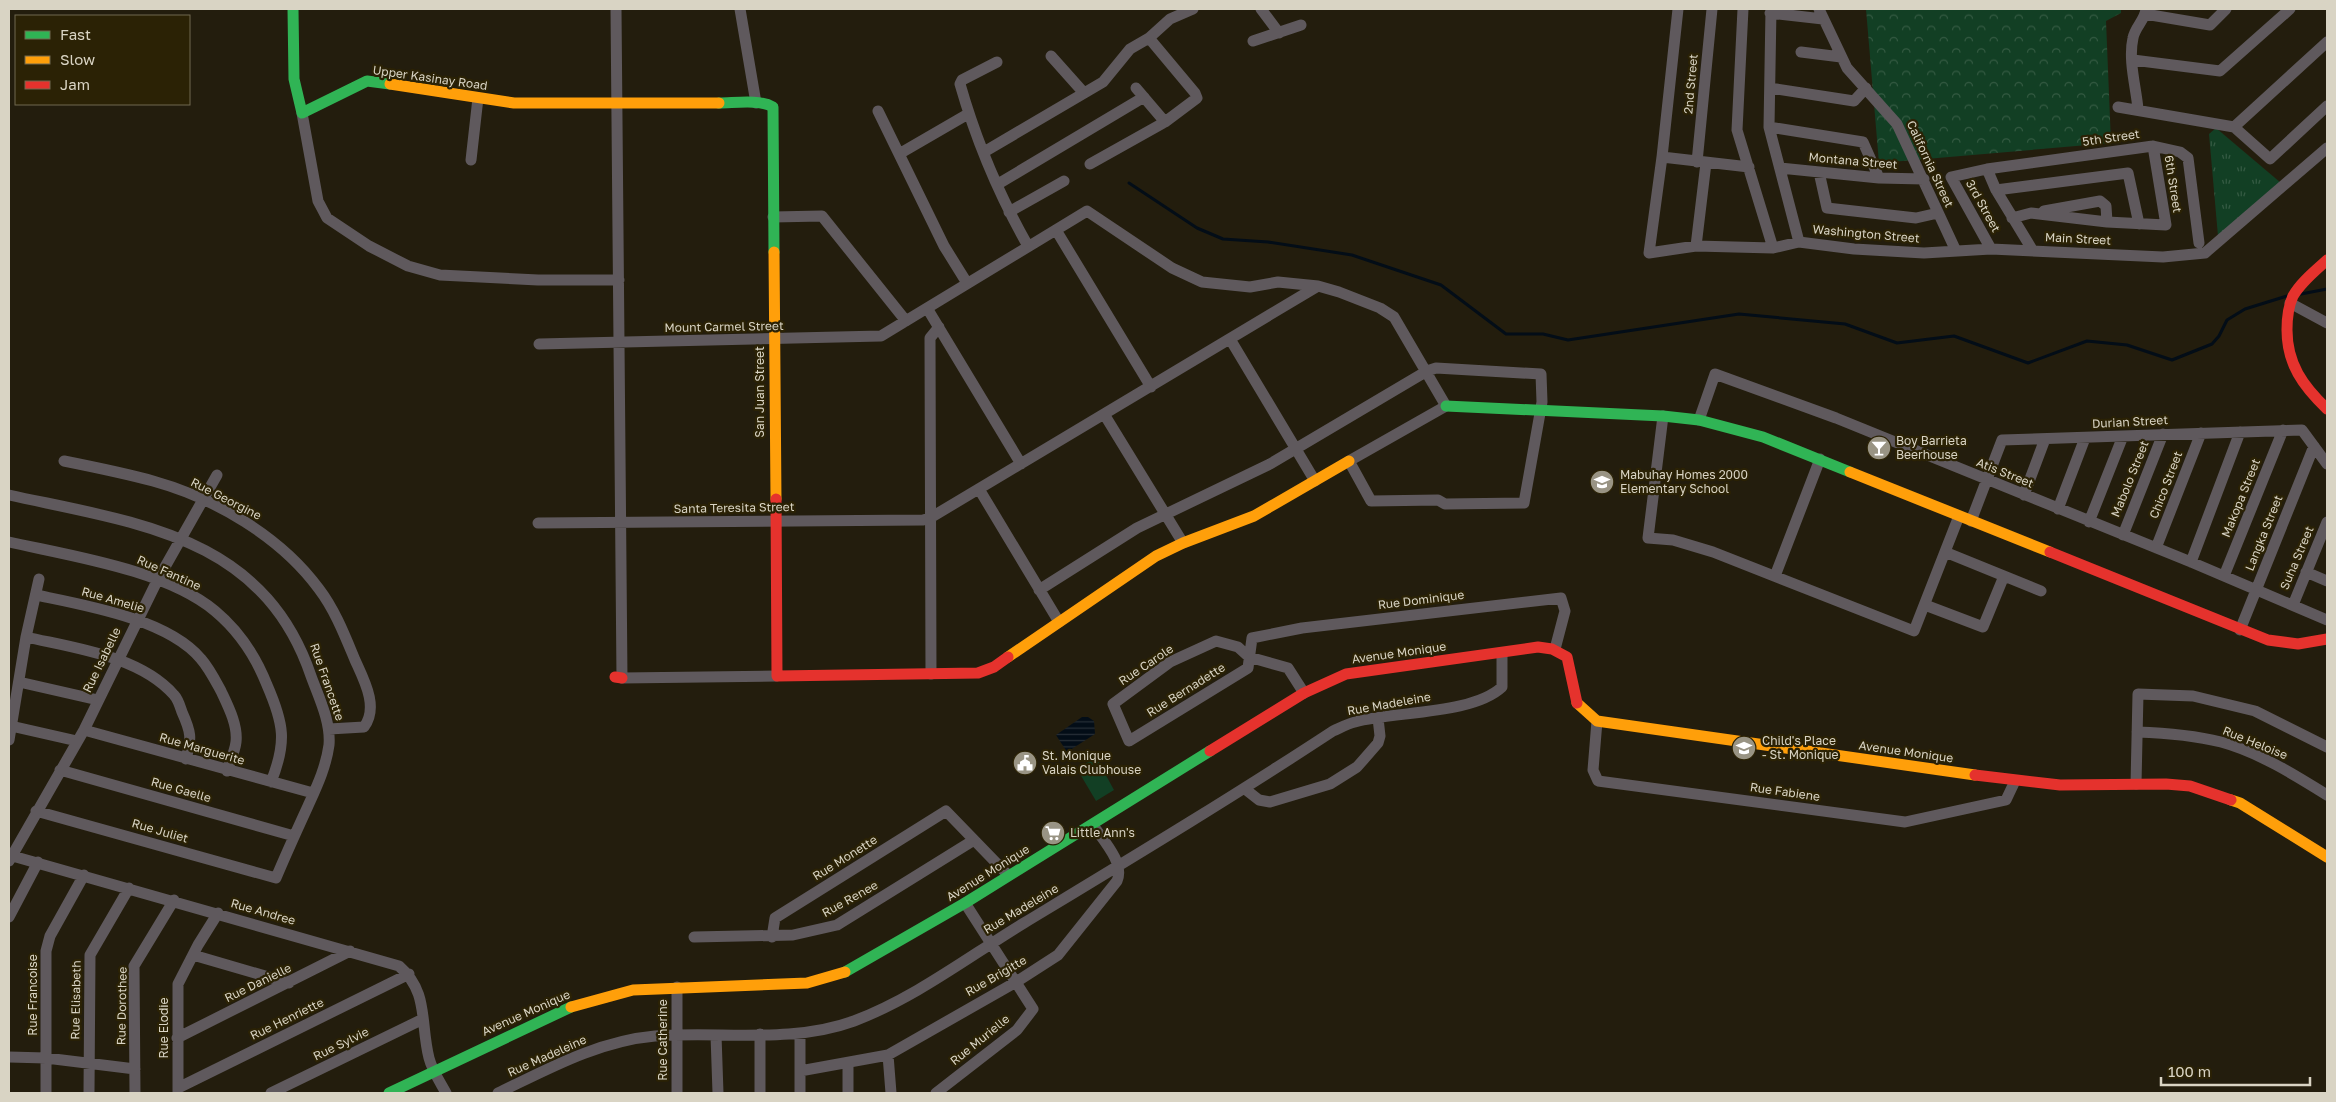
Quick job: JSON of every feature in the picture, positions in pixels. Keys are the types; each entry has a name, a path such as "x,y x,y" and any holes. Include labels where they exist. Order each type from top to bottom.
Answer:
{"street":[{"path":"293,9 294,79 318,201 327,218 369,246 408,266 440,275 538,280 619,280"},
{"path":"616,9 621,523 619,678 978,673 994,667 1156,556 1183,543 1254,516 1446,406 1663,416 1700,420 1763,437 1820,458 2240,630 2290,645 2309,645 2327,640"},
{"path":"740,9 756,103"},
{"path":"984,152 1103,82 1130,49 1149,38 1170,14 1193,9"},
{"path":"1261,9 1279,32"},
{"path":"1678,9 1662,157 1749,167"},
{"name":"2nd Street","path":"1696,246 1712,9"},
{"path":"1743,9 1737,130 1773,248"},
{"path":"2138,110 2133,60 2133,37 2146,12 2210,25 2226,9"},
{"path":"2133,60 2220,71 2290,9"},
{"path":"1771,11 1769,128 1799,242"},
{"name":"California Street","path":"1771,11 1821,14 1847,68 1897,124 1956,251"},
{"path":"1254,41 1301,25"},
{"path":"1090,164 1165,122 1196,98 1195,93 1149,38"},
{"path":"2234,127 2327,42"},
{"path":"1801,52 1841,57"},
{"path":"1051,56 1084,93"},
{"path":"997,62 962,80 960,84 968,114 1009,212 1028,246"},
{"name":"Upper Kasinay Road","path":"302,113 367,81 478,98 532,103 756,103 768,104 773,107"},
{"path":"1136,88 1165,122"},
{"path":"1770,88 1854,101 1866,88"},
{"path":"998,184 1144,97"},
{"path":"472,160 478,98"},
{"path":"2118,107 2234,127 2270,159 2327,106"},
{"name":"San Juan Street","path":"773,107 777,676"},
{"path":"878,111 944,246 967,283"},
{"path":"899,154 968,114"},
{"path":"1769,128 1863,142 1879,178"},
{"name":"5th Street","path":"1951,177 1987,169 2153,146 2180,152 2188,158 2199,248"},
{"name":"6th Street","path":"2139,224 2166,225 2153,146"},
{"path":"2199,248 2205,253 2327,148"},
{"name":"Washington Street","path":"1662,157 1649,253 1696,246 1773,248 1799,242 1854,250 1924,253 1956,251"},
{"name":"Montana Street","path":"1780,168 1879,178 1924,180"},
{"path":"1987,169 1996,190 2033,251"},
{"path":"1819,172 1827,208 1916,218 1938,213"},
{"path":"1996,190 2128,173 2139,224 2031,213"},
{"name":"3rd Street","path":"1951,177 1991,249"},
{"path":"1009,212 1064,181"},
{"path":"2012,218 2031,213 2100,202 2106,206 2107,222"},
{"name":"Mount Carmel Street","path":"539,344 881,336 1087,210 1172,268 1202,282 1250,287 1278,282 1318,286"},
{"path":"774,217 822,216 906,321"},
{"path":"1056,230 1150,387"},
{"name":"Main Street","path":"1956,251 1991,249 2163,257 2199,248"},
{"path":"2327,260 2305,281 2292,300 2287,330 2288,358 2293,370 2327,408"},
{"path":"930,518 1318,286 1380,308 1394,318 1446,406"},
{"path":"2292,300 2327,323"},
{"path":"927,308 1021,464"},
{"path":"931,674 930,338 939,327"},
{"path":"1230,339 1315,482"},
{"path":"1039,590 1113,541 1246,476 1426,371 1436,368 1541,374 1540,411 1524,503 1445,504 1438,500 1371,501 1349,461"},
{"name":"Atis Street","path":"1700,420 1715,374 1836,418 2024,496 2257,589 2327,620"},
{"path":"1104,414 1183,543"},
{"path":"1663,416 1648,538 1678,541 1713,552 1914,631 1960,516"},
{"name":"Makopa Street","path":"2224,576 2283,430"},
{"name":"Durian Street","path":"1971,520 2002,440 2302,430 2327,464"},
{"path":"2191,562 2240,432"},
{"name":"Chico Street","path":"2156,548 2201,433"},
{"name":"Mabolo Street","path":"2123,535 2163,434"},
{"path":"2090,522 2123,436"},
{"path":"2058,509 2085,438"},
{"path":"2024,496 2045,440"},
{"name":"Langka Street","path":"2240,630 2314,446"},
{"path":"1775,576 1820,458"},
{"name":"Rue Georgine","path":"64,461 155,482 202,500 241,520 293,557 320,589 333,611 366,684 372,708 370,719 364,727 329,729"},
{"name":"Rue Isabelle","path":"10,857 84,730 157,581 216,475"},
{"path":"979,489 1059,622"},
{"name":"Rue Francette","path":"9,495 141,526 181,538 229,564 271,601 287,622 302,650 329,729 326,765 276,878"},
{"name":"Santa Teresita Street","path":"538,523 775,522 923,520 930,518"},
{"name":"Suha Street","path":"2293,605 2306,572 2324,542 2327,522"},
{"name":"Rue Fantine","path":"9,542 118,566 187,593 215,611 238,634 259,664 278,710 283,742 279,761 271,782"},
{"path":"1945,552 2041,591"},
{"path":"2306,572 2327,581"},
{"path":"1925,605 1983,627 2004,576"},
{"path":"9,740 26,637 39,579"},
{"name":"Rue Amelie","path":"36,595 98,608 137,620 181,641 200,657 214,678 235,727 236,742 227,771"},
{"name":"Rue Dominique","path":"1249,657 1252,638 1294,630 1561,598 1565,611 1555,649"},
{"path":"26,637 93,652 118,660 161,683 175,696 190,729 192,741 186,759"},
{"name":"Rue Carole","path":"1129,742 1113,704 1170,662 1216,640 1238,646 1249,657 1288,668 1304,693"},
{"name":"Avenue Monique","path":"389,1093 563,1009 633,990 792,984 823,980 844,973 868,961 965,903 1304,693 1346,674 1538,647 1555,649"},
{"path":"1555,649 1568,659 1572,668 1576,699 1583,710 1597,721"},
{"name":"Rue Madeleine","path":"498,1093 594,1049 629,1040 677,1035 800,1033 852,1022 902,1000 991,943 1245,789 1333,731 1354,722 1450,708 1494,694 1502,687 1502,653"},
{"name":"Rue Bernadette","path":"1129,742 1248,668 1249,657"},
{"path":"19,682 98,700"},
{"path":"2136,784 2138,694 2193,696 2255,711 2327,747"},
{"path":"1245,789 1259,800 1270,802 1330,784 1348,775 1378,743 1380,736 1378,718"},
{"name":"Avenue Monique","path":"1597,721 2015,781 2060,785 2136,784 2190,786 2240,803 2327,857"},
{"name":"Rue Fabiene","path":"1597,721 1593,770 1598,781 1905,822 2006,800 2015,781"},
{"path":"11,726 77,742"},
{"name":"Rue Marguerite","path":"84,730 227,771 313,793"},
{"name":"Rue Heloise","path":"2137,732 2177,733 2223,743 2280,767 2327,795"},
{"name":"Rue Gaelle","path":"60,770 294,836"},
{"name":"Rue Juliet","path":"36,811 276,878"},
{"name":"Rue Monette","path":"772,937 775,918 946,811 974,840"},
{"path":"1093,825 1119,866"},
{"path":"974,840 1008,876"},
{"name":"Rue Renee","path":"694,936 772,937 809,933 837,925 974,840"},
{"name":"Rue Andree","path":"10,857 38,862 350,951 399,966 408,974"},
{"path":"9,918 38,862"},
{"name":"Rue Brigitte","path":"800,1071 888,1055 1058,956 1117,881 1120,875 1119,866"},
{"name":"Rue Francoise","path":"46,1093 46,951 50,936 84,875"},
{"name":"Rue Elisabeth","path":"89,1093 90,955 129,888"},
{"name":"Rue Dorothee","path":"135,1093 134,966 174,900"},
{"name":"Rue Murielle","path":"936,1093 1017,1030 1033,1009 965,903"},
{"name":"Rue Elodie","path":"178,1091 178,984 218,913"},
{"name":"Rue Danielle","path":"177,1038 289,984 350,951"},
{"path":"193,955 289,984"},
{"path":"408,974 419,991 430,1061 446,1093"},
{"name":"Rue Henriette","path":"178,1091 408,974"},
{"name":"Rue Catherine","path":"677,987 678,1093"},
{"name":"Rue Sylvie","path":"271,1093 423,1019"},
{"path":"800,1033 800,1093"},
{"path":"760,1034 760,1093"},
{"path":"716,1035 718,1093"},
{"path":"888,1055 891,1093"},
{"path":"9,1057 46,1058 135,1069"},
{"path":"848,1063 848,1093"}],"green space":[{"path":"1866,9 2121,9 2121,13 2106,21 2111,143 1879,163"},
{"path":"2216,128 2281,183 2218,236 2209,134"},
{"path":"1096,757 1114,790 1096,801 1077,769"}],"shaded area":[{"path":"1082,717 1088,717 1094,721 1095,734 1067,752 1056,735"}],"waterway":[{"path":"1129,183 1197,228 1223,239 1268,242 1352,255 1441,285 1506,334 1543,334 1568,340 1739,314 1845,324 1897,343 1954,336 2028,363 2087,341 2127,345 2172,360 2212,344 2219,336 2227,320 2245,309 2287,296"},
{"path":"2301,294 2327,289"}],"traffic: fast":[{"path":"293,9 294,79 302,113 367,81 390,84"},
{"path":"719,103 754,102 773,107 774,252"},
{"path":"1446,406 1663,416 1699,420 1763,437 1850,472"},
{"path":"845,972 965,903 1210,751"},
{"path":"389,1093 571,1007"}],"traffic: slow":[{"path":"390,84 514,103 719,103"},
{"path":"774,252 776,499"},
{"path":"1008,657 1156,556 1183,543 1254,516 1349,461"},
{"path":"1850,472 2050,552"},
{"path":"1577,703 1597,721 1975,775"},
{"path":"2231,800 2240,803 2327,857"},
{"path":"571,1007 633,990 807,983 845,972"}],"traffic: jam":[{"path":"2327,260 2304,281 2293,296 2288,313 2287,330 2290,353 2298,374 2327,409"},
{"path":"776,499 777,676 978,673 994,667 1008,657"},
{"path":"2050,552 2268,640 2298,644 2327,639"},
{"path":"1210,751 1304,693 1346,674 1538,647 1552,649 1567,657 1577,703"},
{"path":"615,677 622,678"},
{"path":"1975,775 2060,785 2166,784 2190,786 2231,800"}],"place":[{"name":"Boy Barrieta Beerhouse","path":"1879,448"},
{"name":"Mabuhay Homes 2000 Elementary School","path":"1602,482"},
{"name":"Child's Place - St. Monique","path":"1744,748"},
{"name":"St. Monique Valais Clubhouse","path":"1025,763"},
{"name":"Little Ann's","path":"1053,833"}]}
